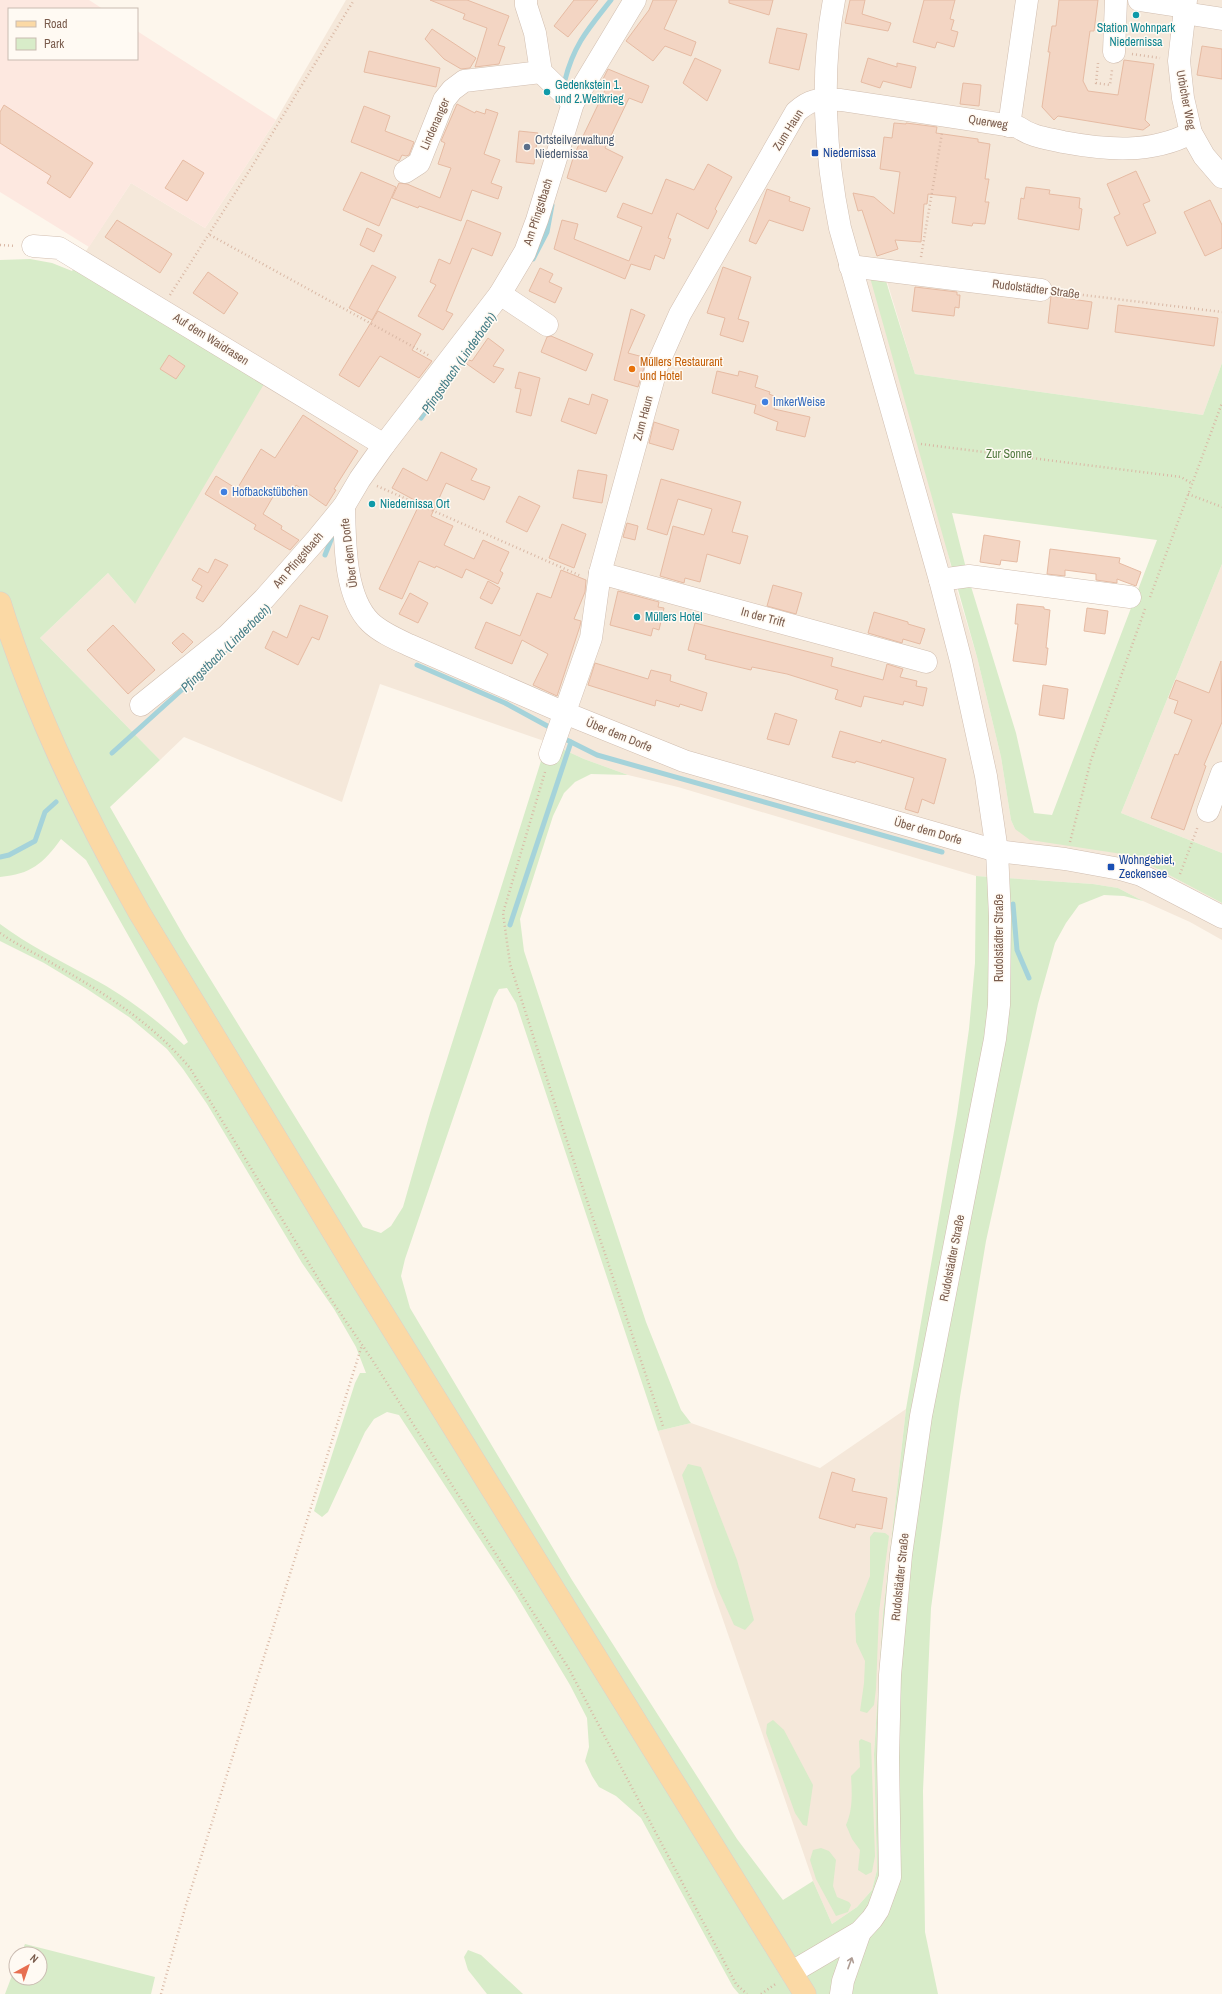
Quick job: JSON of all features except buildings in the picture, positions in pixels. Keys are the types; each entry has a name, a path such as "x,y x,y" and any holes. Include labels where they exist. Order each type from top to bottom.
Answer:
{"main road":[{"path":"0,603 30,690 56,751 108,857 139,912 368,1289 805,1994"}],"street":[{"path":"526,0 526,6 535,32 541,72 573,103"},
{"name":"Am Pfingstbach","path":"141,705 228,635 264,599 344,506 360,479 384,445 500,294 525,252 573,103 635,0"},
{"name":"Rudolstädter Straße","path":"792,1972 860,1932 878,1910 890,1877 888,1758 890,1682 901,1555 921,1416 995,1039 999,1005 1000,945 997,851 986,776 961,661 940,580 850,266 832,192 829,164 827,100 828,51 834,0"},
{"path":"1016,128 1027,0"},
{"path":"1114,52 1116,0"},
{"path":"1139,0 1185,7 1222,19"},
{"name":"Urbicher Weg","path":"1185,7 1179,66 1183,98 1191,133 1204,156 1222,178"},
{"path":"1016,128 1030,70"},
{"name":"Lindenanger","path":"405,172 419,163 444,100 452,90 464,81 541,72"},
{"name":"Zum Haun","path":"550,754 591,638 590,574 657,366 680,314 796,112 805,103 814,100 827,100"},
{"name":"Querweg","path":"827,100 841,100 945,115 1016,128 1030,135 1095,148 1142,148 1177,141 1191,133"},
{"name":"Auf dem Waidrasen","path":"33,246 59,248 161,308 384,445"},
{"name":"Rudolstädter Straße","path":"850,266 1041,290"},
{"path":"500,294 547,325"},
{"name":"Über dem Dorfe","path":"344,506 347,556 352,589 357,605 370,622 386,634 409,646 684,761 997,851 1065,859 1111,867 1141,875 1222,918"},
{"name":"In der Trift","path":"590,574 926,662"},
{"path":"940,580 969,576 1141,602"},
{"path":"1208,811 1222,773"},
{"name":"Rudolstädter Straße","path":"841,1994 843,1980 860,1932"}],"path":[{"path":"161,308 210,234 354,0"},
{"path":"918,275 945,115"},
{"path":"210,234 446,364"},
{"name":"Rudolstädter Straße","path":"1041,290 1222,312"},
{"path":"1065,859 1091,760 1141,602 1188,494 1222,403"},
{"path":"934,445 1182,477 1191,483"},
{"path":"360,479 590,574"},
{"path":"1188,494 1222,507"},
{"path":"550,754 503,913 510,964 566,1138 663,1426"},
{"path":"1180,871 1203,815 1208,811"},
{"path":"0,933 12,942 128,1009 177,1053 202,1086 277,1213 330,1298 362,1345 569,1669 732,1977 736,1984 747,1994"},
{"path":"161,1994 186,1905 362,1345"}],"shaded area":[{"path":"0,0 89,0 101,8 8,8 8,60 138,60 138,32 276,120 205,228 131,183 89,247 0,192"},
{"path":"346,0 1222,0 1222,363 1203,415 915,374 885,275 954,580 977,657 1001,757 1011,820 1015,829 1135,857 1222,903 1222,940 1190,922 1118,888 1093,884 976,876 678,787 628,775 584,759 547,742 380,684 342,802 184,737 160,760 40,638 108,573 135,604 76,266 131,183 205,228 276,120"},
{"path":"1222,564 1222,853 1121,813"},
{"path":"906,1409 883,1613 874,1754 877,1870 872,1890 857,1907 832,1924 813,1881 658,1431 691,1423 820,1468"}],"green space":[{"path":"30,259 52,263 72,271 76,266 264,384 135,604 108,573 40,638 160,760 110,807 185,938 363,1227 381,1233 391,1226 403,1207 430,1113 547,742 584,759 628,775 591,774 575,782 564,793 553,816 520,919 524,951 646,1322 681,1410 691,1423 658,1431 516,1003 507,988 499,989 494,998 405,1259 401,1276 410,1308 572,1580 737,1839 783,1900 813,1881 832,1924 857,1907 872,1890 877,1870 874,1754 883,1613 906,1409 957,1114 969,1029 975,963 976,876 1093,884 1118,888 1143,901 1124,896 1104,895 1079,905 1066,923 1055,943 1038,1004 986,1241 960,1397 931,1608 923,1791 925,1932 938,1994 739,1994 733,1987 641,1818 616,1796 599,1787 592,1776 585,1761 589,1747 587,1718 570,1685 515,1593 399,1415 387,1412 374,1419 365,1432 328,1512 322,1517 314,1511 355,1383 360,1373 366,1373 356,1347 334,1309 302,1263 207,1104 183,1069 167,1049 129,1017 44,963 0,941 0,924 33,946 103,984 151,1017 184,1045 188,1042 86,860 61,839 48,855 35,866 11,876 0,877 0,260"},
{"name":"Zur Sonne","path":"869,274 884,275 915,374 1203,415 1222,363 1222,564 1121,813 1222,853 1222,903 1135,857 1030,840 1015,829 1011,820 1001,757 977,657","holes":["952,513 1157,540 1052,815 1034,813 1016,733 969,580"]},
{"path":"688,1464 701,1467 737,1560 754,1620 745,1630 734,1625 717,1587 682,1475"},
{"path":"874,1532 885,1533 889,1536 879,1612 876,1689 874,1705 867,1713 860,1711 865,1661 856,1642 855,1614 870,1576 870,1537"},
{"path":"773,1720 784,1730 813,1785 807,1826 803,1825 795,1813 766,1733 767,1724"},
{"path":"861,1739 871,1743 875,1856 872,1872 866,1875 858,1870 860,1850 852,1839 846,1825 851,1807 851,1776 860,1767 859,1741"},
{"path":"821,1848 829,1851 836,1860 833,1886 837,1897 849,1902 851,1905 848,1912 836,1916 816,1879 810,1860 813,1850"},
{"path":"48,1950 155,1977 151,1994 5,1994 8,1986 48,1986"},
{"path":"468,1950 481,1955 523,1994 487,1994 468,1970 464,1957"}],"waterway":[{"name":"Pfingstbach (Linderbach)","path":"565,80 573,56 583,37 611,0"},
{"name":"Pfingstbach (Linderbach)","path":"533,259 547,232 552,205"},
{"name":"Pfingstbach (Linderbach)","path":"421,418 448,379"},
{"name":"Pfingstbach (Linderbach)","path":"325,555 333,535"},
{"name":"Pfingstbach (Linderbach)","path":"112,753 227,649"},
{"path":"417,665 505,703 551,728"},
{"path":"567,740 597,755 942,852"},
{"path":"510,925 571,742"},
{"name":"Pfingstbach (Linderbach)","path":"0,857 9,855 35,841 45,812 56,802"},
{"path":"1013,904 1017,950 1029,978"}],"place":[{"name":"Station Wohnpark Niedernissa","path":"1136,15"},
{"name":"Gedenkstein 1. und 2.Weltkrieg","path":"547,92"},
{"name":"Ortsteilverwaltung Niedernissa","path":"527,147"},
{"name":"Niedernissa","path":"815,153"},
{"name":"Müllers Restaurant und Hotel","path":"632,369"},
{"name":"ImkerWeise","path":"765,402"},
{"name":"Hofbackstübchen","path":"224,492"},
{"name":"Niedernissa Ort","path":"372,504"},
{"name":"Müllers Hotel","path":"637,617"},
{"name":"Wohngebiet, Zeckensee","path":"1111,867"}]}
